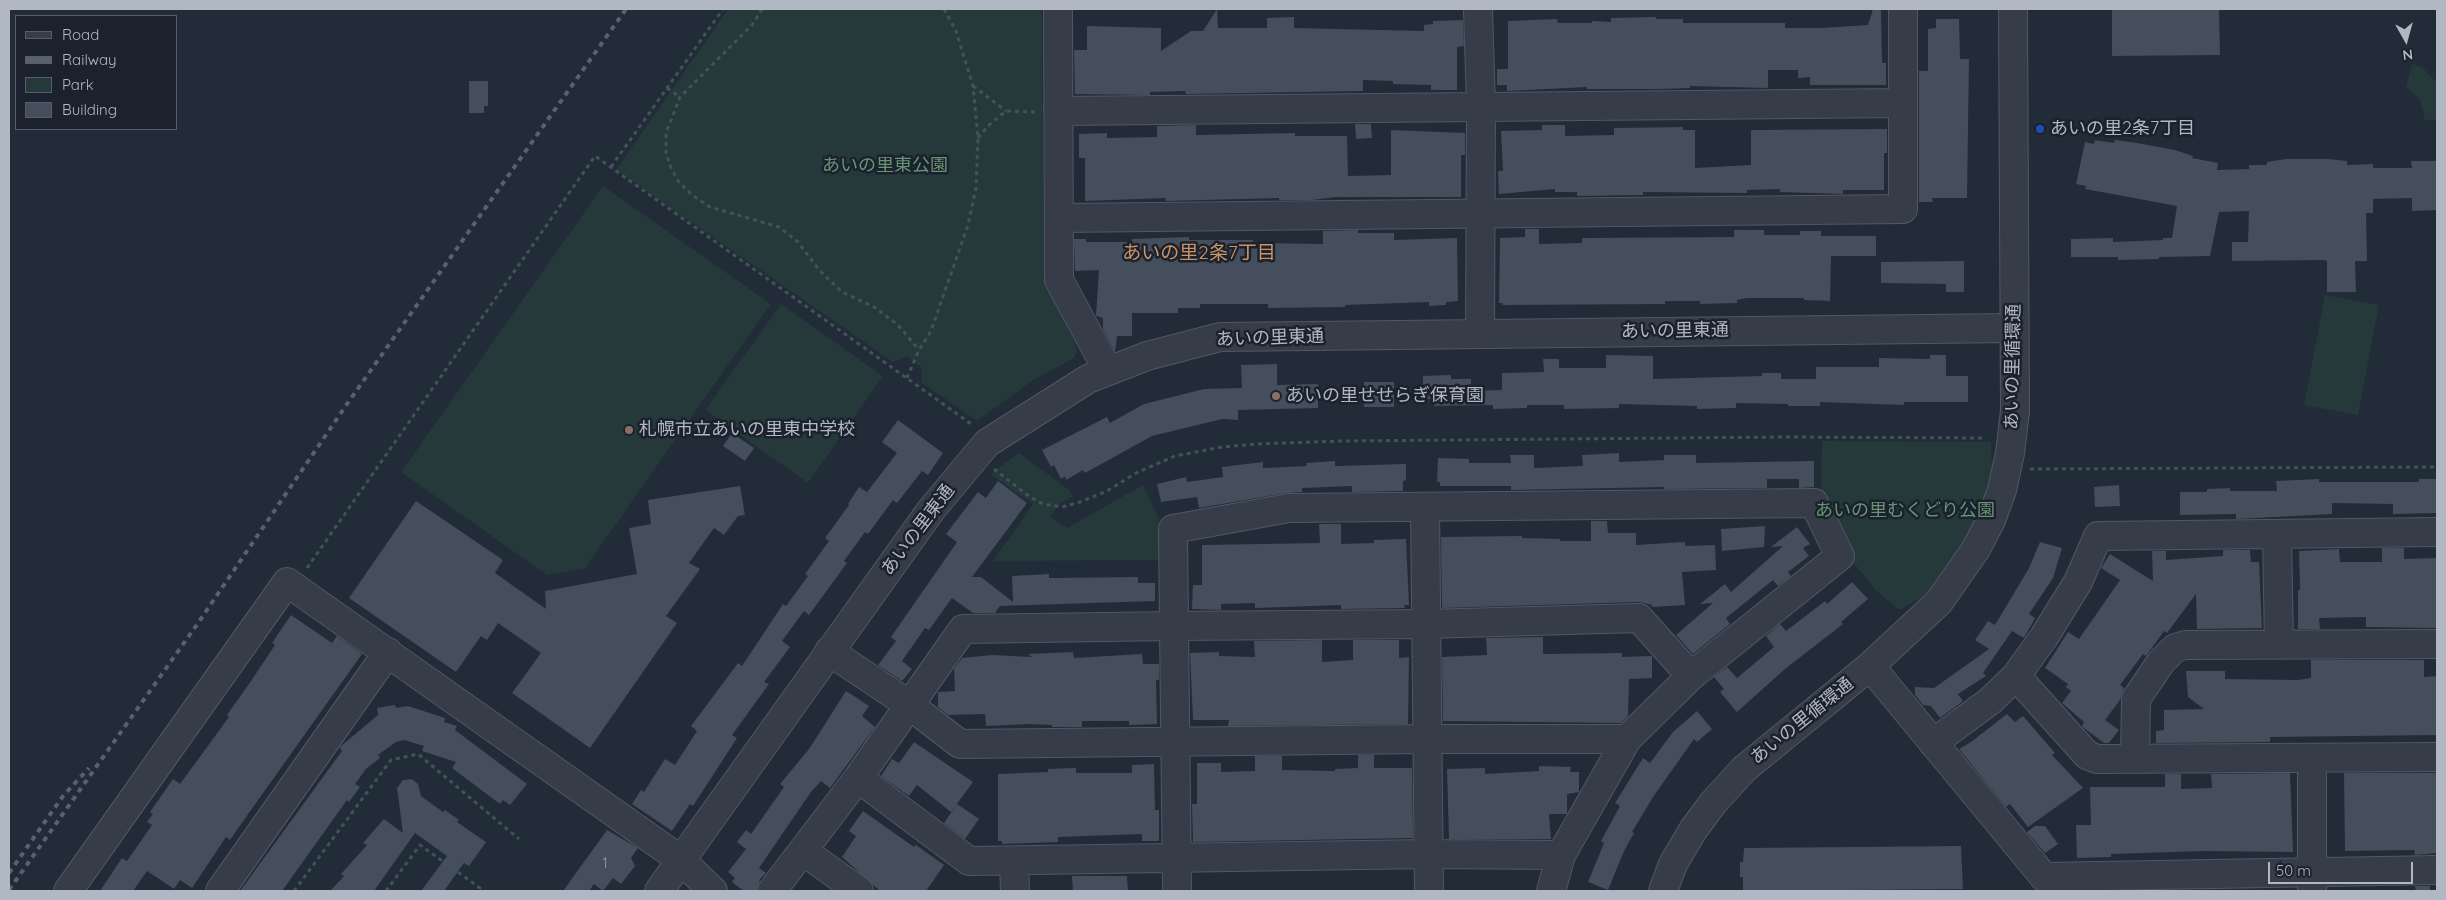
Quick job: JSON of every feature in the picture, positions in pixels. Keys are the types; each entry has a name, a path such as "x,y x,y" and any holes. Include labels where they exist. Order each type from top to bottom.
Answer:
{"street":[{"path":"1058,9 1051,111 1059,218 1059,280 1108,371"},
{"path":"1478,9 1481,214 1480,333"},
{"path":"1059,218 1903,209 1903,9"},
{"name":"あいの里循環通","path":"1663,891 1673,864 1693,830 1744,769 1870,666 1940,602 1976,549 1991,520 2002,490 2015,411 2013,9"},
{"path":"1051,111 1903,103"},
{"name":"あいの里東通","path":"659,891 931,510 987,443 1088,379 1147,356 1220,337 2014,328"},
{"path":"1177,891 1173,529 1289,508 1425,509 1814,504 1840,556 1692,676 1627,740 1561,855 1551,891"},
{"path":"1425,509 1429,891"},
{"path":"1934,743 1990,701 2016,676 2044,637 2078,582 2098,536 2437,532"},
{"path":"2277,534 2279,645"},
{"path":"68,891 287,582 681,860 713,891"},
{"path":"772,891 858,778 962,629 1426,624 1639,618 1692,676"},
{"path":"2135,759 2136,699 2161,662 2175,648 2185,645 2437,644"},
{"path":"829,651 908,704 960,744 1428,739 1627,740"},
{"path":"220,891 388,652"},
{"path":"1870,666 1934,743 2044,884 2312,881 2437,870"},
{"path":"2016,676 2087,755 2097,759 2437,757"},
{"path":"2312,758 2312,881"},
{"path":"858,778 968,861 1428,854 1561,855"},
{"path":"803,851 859,891"},
{"path":"1014,861 1014,891"}],"path":[{"path":"611,167 723,9"},
{"path":"762,9 752,25 680,97 666,133 666,153 670,168 679,182 692,195 710,207 779,226 797,241 820,271 842,292 874,307 898,325 919,350"},
{"path":"907,378 919,350 931,331 968,225 976,188 978,138 973,86 956,32 944,9"},
{"path":"973,86 1006,111 1051,111"},
{"path":"667,88 680,97"},
{"path":"978,138 988,126 1006,111"},
{"path":"301,576 595,156 977,428"},
{"path":"993,468 1030,497 1043,504 1062,507 1107,491 1136,473 1175,456 1239,446 1351,441 1985,438"},
{"path":"2030,469 2437,467"},
{"path":"294,891 390,760 418,754 519,839"},
{"path":"386,891 420,845 480,888 478,891"}],"green space":[{"name":"あいの里東公園","path":"728,9 1042,9 1044,277 1078,351 1074,358 1032,381 977,421 921,382 922,368 907,356 893,362 616,170"},
{"path":"2412,64 2422,67 2437,83 2437,120 2425,120 2420,100 2406,87"},
{"path":"603,186 771,304 585,568 547,575 401,472"},
{"path":"2325,295 2379,305 2358,415 2304,405"},
{"path":"781,304 883,376 808,483 705,410"},
{"name":"あいの里むくどり公園","path":"1822,441 1991,442 1992,465 1985,505 1962,552 1935,590 1900,610 1876,591 1847,554 1821,492"},
{"path":"1019,453 1067,488 1073,497 1058,504 1051,517 1067,528 1143,485 1159,518 1160,560 993,561 1033,504 990,474"}],"building":[{"path":"1217,9 1218,28 1267,28 1267,18 1294,17 1294,28 1424,31 1424,25 1433,24 1433,21 1463,20 1464,46 1457,47 1457,90 1431,90 1431,85 1393,84 1393,81 1363,80 1363,91 1186,94 1185,91 1150,92 1150,95 1075,94 1074,50 1087,50 1087,26 1161,28 1161,51 1191,31 1203,31"},
{"path":"1873,9 1881,9 1882,63 1886,63 1886,85 1810,85 1810,77 1798,78 1798,70 1768,70 1768,88 1690,86 1690,88 1661,89 1587,89 1587,87 1507,91 1507,85 1497,85 1497,69 1508,69 1508,21 1557,19 1558,23 1592,23 1592,21 1611,22 1611,18 1656,17 1656,19 1683,19 1683,23 1785,23 1785,28 1821,28 1868,25"},
{"path":"2112,9 2219,9 2220,55 2112,56"},
{"path":"1936,19 1959,19 1960,59 1969,59 1967,198 1932,198 1933,202 1919,202 1919,71 1928,71 1928,29 1936,28"},
{"path":"469,81 488,81 488,106 484,106 484,113 469,113"},
{"path":"1355,124 1371,124 1372,138 1356,139"},
{"path":"1196,125 1196,135 1295,133 1295,136 1347,136 1348,176 1391,175 1391,130 1465,133 1465,155 1461,155 1461,197 1335,197 1312,200 1279,200 1279,198 1166,201 1165,198 1085,201 1085,158 1079,158 1079,134 1107,133 1107,138 1157,137 1157,126"},
{"path":"1542,125 1565,125 1565,136 1614,135 1614,128 1683,127 1683,130 1695,130 1695,168 1751,165 1751,130 1887,129 1887,153 1884,153 1884,190 1843,190 1843,194 1780,192 1780,189 1747,190 1747,193 1643,192 1643,195 1577,196 1577,192 1555,192 1555,189 1499,194 1498,171 1503,171 1501,131 1542,130"},
{"path":"2095,140 2114,143 2115,140 2175,150 2193,156 2192,158 2218,163 2217,170 2249,169 2249,165 2267,165 2267,162 2286,159 2328,159 2347,161 2347,165 2373,164 2373,168 2412,168 2411,161 2437,161 2437,210 2412,211 2412,198 2373,199 2373,213 2366,213 2367,261 2355,261 2356,292 2327,292 2327,261 2324,260 2232,261 2232,242 2248,242 2249,211 2219,212 2210,256 2118,260 2118,257 2071,257 2071,239 2113,238 2113,242 2172,238 2177,206 2085,189 2086,186 2076,184 2085,142 2094,144"},
{"path":"1525,229 1539,229 1539,244 1582,243 1582,238 1734,237 1734,230 1764,230 1764,235 1800,235 1800,231 1821,231 1821,236 1876,236 1876,256 1831,256 1830,301 1804,300 1804,298 1747,298 1737,300 1737,303 1700,304 1700,301 1665,301 1665,304 1503,305 1499,303 1500,238 1525,237"},
{"path":"1358,230 1358,233 1394,233 1394,240 1457,238 1458,301 1446,302 1446,305 1429,306 1429,302 1345,305 1345,307 1268,308 1268,304 1200,304 1200,308 1178,308 1178,313 1132,313 1132,336 1117,336 1115,352 1103,329 1103,318 1096,316 1099,270 1075,271 1074,239 1086,239 1086,242 1132,242 1132,239 1189,237 1189,240 1253,240 1253,243 1323,244 1323,231"},
{"path":"1964,261 1964,292 1946,292 1946,284 1881,283 1881,262"},
{"path":"1606,355 1653,356 1653,379 1762,376 1762,373 1781,373 1781,379 1816,379 1816,367 1879,367 1879,358 1930,359 1930,355 1946,355 1946,376 1968,376 1968,402 1904,402 1904,405 1820,402 1820,406 1736,403 1736,408 1697,409 1697,406 1619,404 1619,408 1564,409 1564,405 1527,405 1527,408 1493,409 1493,405 1434,406 1434,399 1423,399 1423,376 1451,375 1451,379 1471,379 1471,391 1502,390 1502,373 1544,372 1543,359 1559,359 1559,368 1606,368"},
{"path":"1277,364 1277,385 1318,384 1318,408 1238,410 1238,420 1222,419 1152,436 1085,473 1083,470 1066,480 1065,476 1061,479 1054,465 1051,467 1042,450 1107,417 1110,423 1144,404 1204,389 1242,388 1241,365"},
{"path":"1364,382 1394,382 1394,407 1364,407"},
{"path":"898,420 943,453 928,475 922,471 897,503 893,500 868,534 865,532 844,561 847,563 809,615 804,611 782,641 790,647 764,682 769,684 732,735 737,738 693,806 690,804 672,831 632,804 641,790 644,792 665,759 675,765 697,731 691,726 738,663 742,666 783,604 786,606 808,576 805,574 829,541 825,538 849,505 859,487 867,492 897,453 882,442"},
{"path":"732,433 754,448 745,461 723,446"},
{"path":"1619,453 1619,462 1664,460 1664,455 1696,455 1696,463 1814,461 1814,487 1799,488 1799,479 1767,479 1767,488 1664,489 1664,487 1511,490 1511,486 1440,486 1440,482 1437,482 1438,458 1469,459 1469,463 1511,463 1510,455 1534,455 1534,468 1583,466 1582,455"},
{"path":"1335,461 1335,466 1406,464 1406,480 1403,481 1403,491 1352,492 1352,486 1302,488 1302,492 1199,508 1197,497 1161,502 1157,484 1186,477 1187,482 1223,477 1222,467 1263,462 1263,468 1307,466 1306,463"},
{"path":"2319,479 2319,482 2419,482 2419,479 2437,479 2437,513 2393,514 2393,504 2332,503 2332,514 2236,519 2236,514 2180,515 2180,492 2207,492 2207,489 2230,488 2230,491 2277,491 2276,481"},
{"path":"998,481 1027,503 972,577 981,577 1013,602 1012,576 1049,574 1049,578 1138,577 1138,583 1155,583 1155,601 1000,606 995,613 973,613 952,598 929,630 925,628 902,661 912,669 902,681 878,665 896,641 891,637 957,542 946,534 978,492 986,498"},
{"path":"2119,485 2120,506 2095,507 2094,487"},
{"path":"740,486 745,515 738,516 724,535 714,528 689,563 700,569 666,616 677,623 590,748 512,693 541,653 498,623 487,640 481,636 456,672 349,598 416,501 503,560 495,573 546,609 545,591 637,574 629,528 651,524 648,500"},
{"path":"1591,521 1607,521 1608,533 1636,533 1636,545 1685,542 1685,546 1715,545 1716,570 1682,572 1685,605 1652,607 1652,605 1639,602 1442,608 1441,537 1522,536 1522,538 1560,539 1560,541 1591,541"},
{"path":"1319,524 1341,524 1341,544 1374,543 1374,540 1406,539 1409,605 1404,605 1405,608 1341,609 1341,605 1255,608 1255,603 1221,604 1221,610 1192,609 1193,585 1202,585 1202,545 1320,543"},
{"path":"1765,526 1764,547 1722,551 1721,529"},
{"path":"1797,527 1810,544 1803,548 1809,556 1788,572 1791,576 1778,586 1773,580 1726,618 1730,624 1693,654 1676,635 1713,603 1700,604 1725,584 1731,592 1783,546 1771,547"},
{"path":"2040,542 2062,548 2053,578 2029,614 2035,618 2024,638 2012,631 1983,673 1986,676 1958,694 1963,701 1940,718 1931,706 1923,705 1915,695 1915,687 1934,688 1989,649 1975,640 1988,621 1995,625 2029,568"},
{"path":"2382,548 2404,548 2404,559 2437,558 2437,628 2366,627 2366,617 2319,618 2320,629 2298,629 2299,551 2339,549 2340,562 2382,562"},
{"path":"2223,550 2250,550 2251,562 2259,562 2262,628 2197,629 2196,594 2167,633 2164,631 2146,656 2143,654 2120,685 2124,688 2120,700 2105,720 2119,730 2109,743 2104,743 2084,728 2082,726 2084,722 2062,703 2071,691 2066,687 2068,684 2045,668 2068,632 2079,639 2120,580 2101,568 2110,554 2153,581 2152,551 2166,551 2166,560 2223,556"},
{"path":"1852,582 1868,599 1841,622 1843,624 1785,669 1737,712 1720,692 1724,689 1714,677 1727,667 1737,678 1774,647 1766,636 1780,624 1786,631 1825,601 1827,604"},
{"path":"291,615 332,643 337,636 362,654 230,840 226,837 192,888 180,880 174,889 147,871 133,891 100,891 122,858 127,861 152,825 147,822 153,814 150,812 173,779 180,784 229,717 227,715 275,645 272,643"},
{"path":"1543,637 1543,654 1622,653 1622,657 1652,656 1652,678 1629,679 1628,716 1621,723 1443,721 1442,657 1487,655 1486,638"},
{"path":"1322,640 1322,662 1353,660 1353,640 1399,640 1399,658 1409,657 1408,724 1228,726 1229,720 1193,720 1190,653 1219,652 1219,656 1255,657 1254,641"},
{"path":"1073,652 1074,658 1142,654 1143,664 1159,664 1159,680 1156,680 1157,724 1129,725 1129,721 1082,721 1082,727 1052,727 1052,725 1030,724 986,726 985,714 948,715 938,707 938,692 955,691 954,669 962,658 992,655 1032,657 1028,654"},
{"path":"2311,660 2424,660 2424,677 2437,676 2437,735 2270,737 2270,742 2156,743 2156,731 2164,730 2164,710 2204,709 2188,697 2186,671 2225,671 2225,679 2298,680 2311,678"},
{"path":"846,691 869,706 862,716 875,727 830,788 821,781 811,792 759,868 766,873 760,879 757,891 744,891 732,882 735,878 728,872 746,849 737,842 746,830 751,834 784,787 780,784 809,749"},
{"path":"395,705 396,708 408,706 445,718 444,722 457,726 455,730 527,784 510,805 503,800 500,804 452,768 456,762 422,751 424,746 404,740 396,742 378,755 380,758 366,769 355,784 360,787 349,802 347,800 282,891 240,891 342,751 341,746 378,715 377,708"},
{"path":"1697,711 1712,729 1697,742 1694,739 1653,797 1632,832 1634,833 1624,851 1608,890 1588,882 1604,843 1601,841 1620,806 1615,803 1643,758 1650,763 1673,732"},
{"path":"2007,714 2015,722 2023,716 2055,753 2052,755 2083,788 2028,827 2010,804 2006,807 1959,749"},
{"path":"914,742 973,782 951,812 917,785 909,796 881,776 892,759 899,763"},
{"path":"1358,755 1374,755 1374,768 1412,768 1413,838 1193,842 1192,804 1197,804 1197,763 1221,763 1221,772 1255,771 1255,756 1282,756 1282,770 1335,771 1335,769 1358,768"},
{"path":"1154,764 1155,810 1159,810 1159,841 1142,841 1142,834 1058,837 1058,842 1002,844 1002,841 998,841 998,774 1048,772 1048,769 1076,768 1076,773 1132,773 1132,765"},
{"path":"1539,766 1571,767 1570,772 1579,772 1579,792 1567,794 1567,814 1549,814 1551,839 1449,839 1447,769 1485,768 1485,774 1539,771"},
{"path":"2290,773 2293,852 2204,851 2111,854 2111,857 2077,858 2076,825 2091,825 2090,787 2165,787 2165,774 2181,774 2181,789 2212,788 2211,774"},
{"path":"2344,773 2437,773 2437,853 2415,855 2414,850 2345,851"},
{"path":"412,779 418,784 421,796 443,812 445,810 459,820 457,822 486,842 469,866 464,863 444,891 421,891 447,856 415,833 374,891 330,891 344,876 341,874 367,845 363,843 384,819 403,833 397,788 403,780"},
{"path":"957,804 979,819 965,839 944,823"},
{"path":"863,811 914,847 916,845 944,865 926,891 880,891 842,857 856,836 849,831"},
{"path":"2035,826 2045,826 2058,844 2045,853 2027,832"},
{"path":"607,830 638,848 631,858 635,866 621,884 613,878 603,891 594,884 589,891 563,891"},
{"path":"1961,846 1963,889 1743,891 1743,877 1740,877 1740,862 1743,862 1744,848"},
{"path":"1072,876 1127,876 1128,891 1073,891"},
{"path":"2415,886 2430,886 2430,891 2416,891"}],"railway":[{"path":"9,890 196,626 347,404 626,9"},
{"path":"9,873 63,796 89,768"}],"place":[{"name":"あいの里2条7丁目","path":"2040,129"},
{"name":"あいの里せせらぎ保育園","path":"1276,396"},
{"name":"札幌市立あいの里東中学校","path":"629,430"}],"district":[{"name":"あいの里2条7丁目","path":"1199,253"}]}
